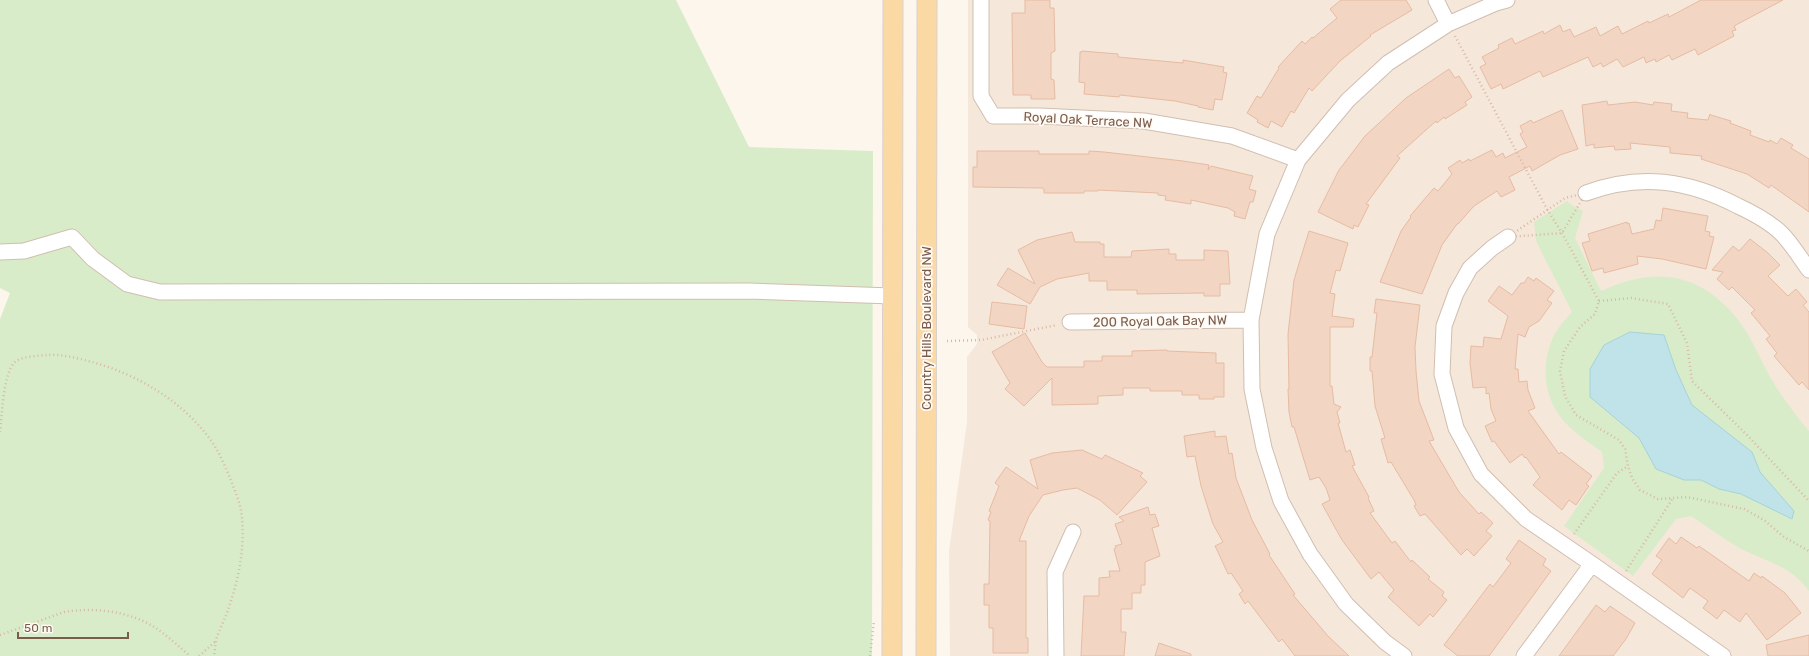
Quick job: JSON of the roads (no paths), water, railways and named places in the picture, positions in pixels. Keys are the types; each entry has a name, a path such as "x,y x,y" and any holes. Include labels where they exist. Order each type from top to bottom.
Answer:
{"main road":[{"path":"892,656 893,0"},
{"name":"Country Hills Boulevard NW","path":"926,656 927,0"},
{"path":"874,655 892,633"}],"street":[{"name":"Royal Oak Terrace NW","path":"982,0 981,96 993,116 1040,116 1144,121 1232,136 1298,160"},
{"path":"1436,0 1448,24"},
{"path":"1404,656 1385,642 1346,604 1310,554 1281,501 1264,448 1252,389 1251,320 1267,234 1298,160 1348,100 1388,63 1448,24 1496,3 1507,0"},
{"path":"1586,193 1627,182 1663,182 1688,185 1719,196 1755,214 1782,234 1809,270"},
{"path":"0,252 24,251 72,237 93,259 127,284 160,292 749,291 892,296"},
{"path":"1508,237 1492,248 1470,268 1456,293 1444,326 1442,374 1456,428 1481,474 1526,519 1723,656"},
{"name":"200 Royal Oak Bay NW","path":"1070,322 1251,320"},
{"path":"1056,656 1055,572 1073,532"},
{"path":"1524,656 1592,564"}],"water":[{"path":"1630,332 1664,335 1676,370 1692,405 1752,452 1760,472 1794,511 1792,519 1741,494 1719,489 1701,480 1684,480 1656,469 1639,438 1590,397 1590,369 1604,345"}]}
